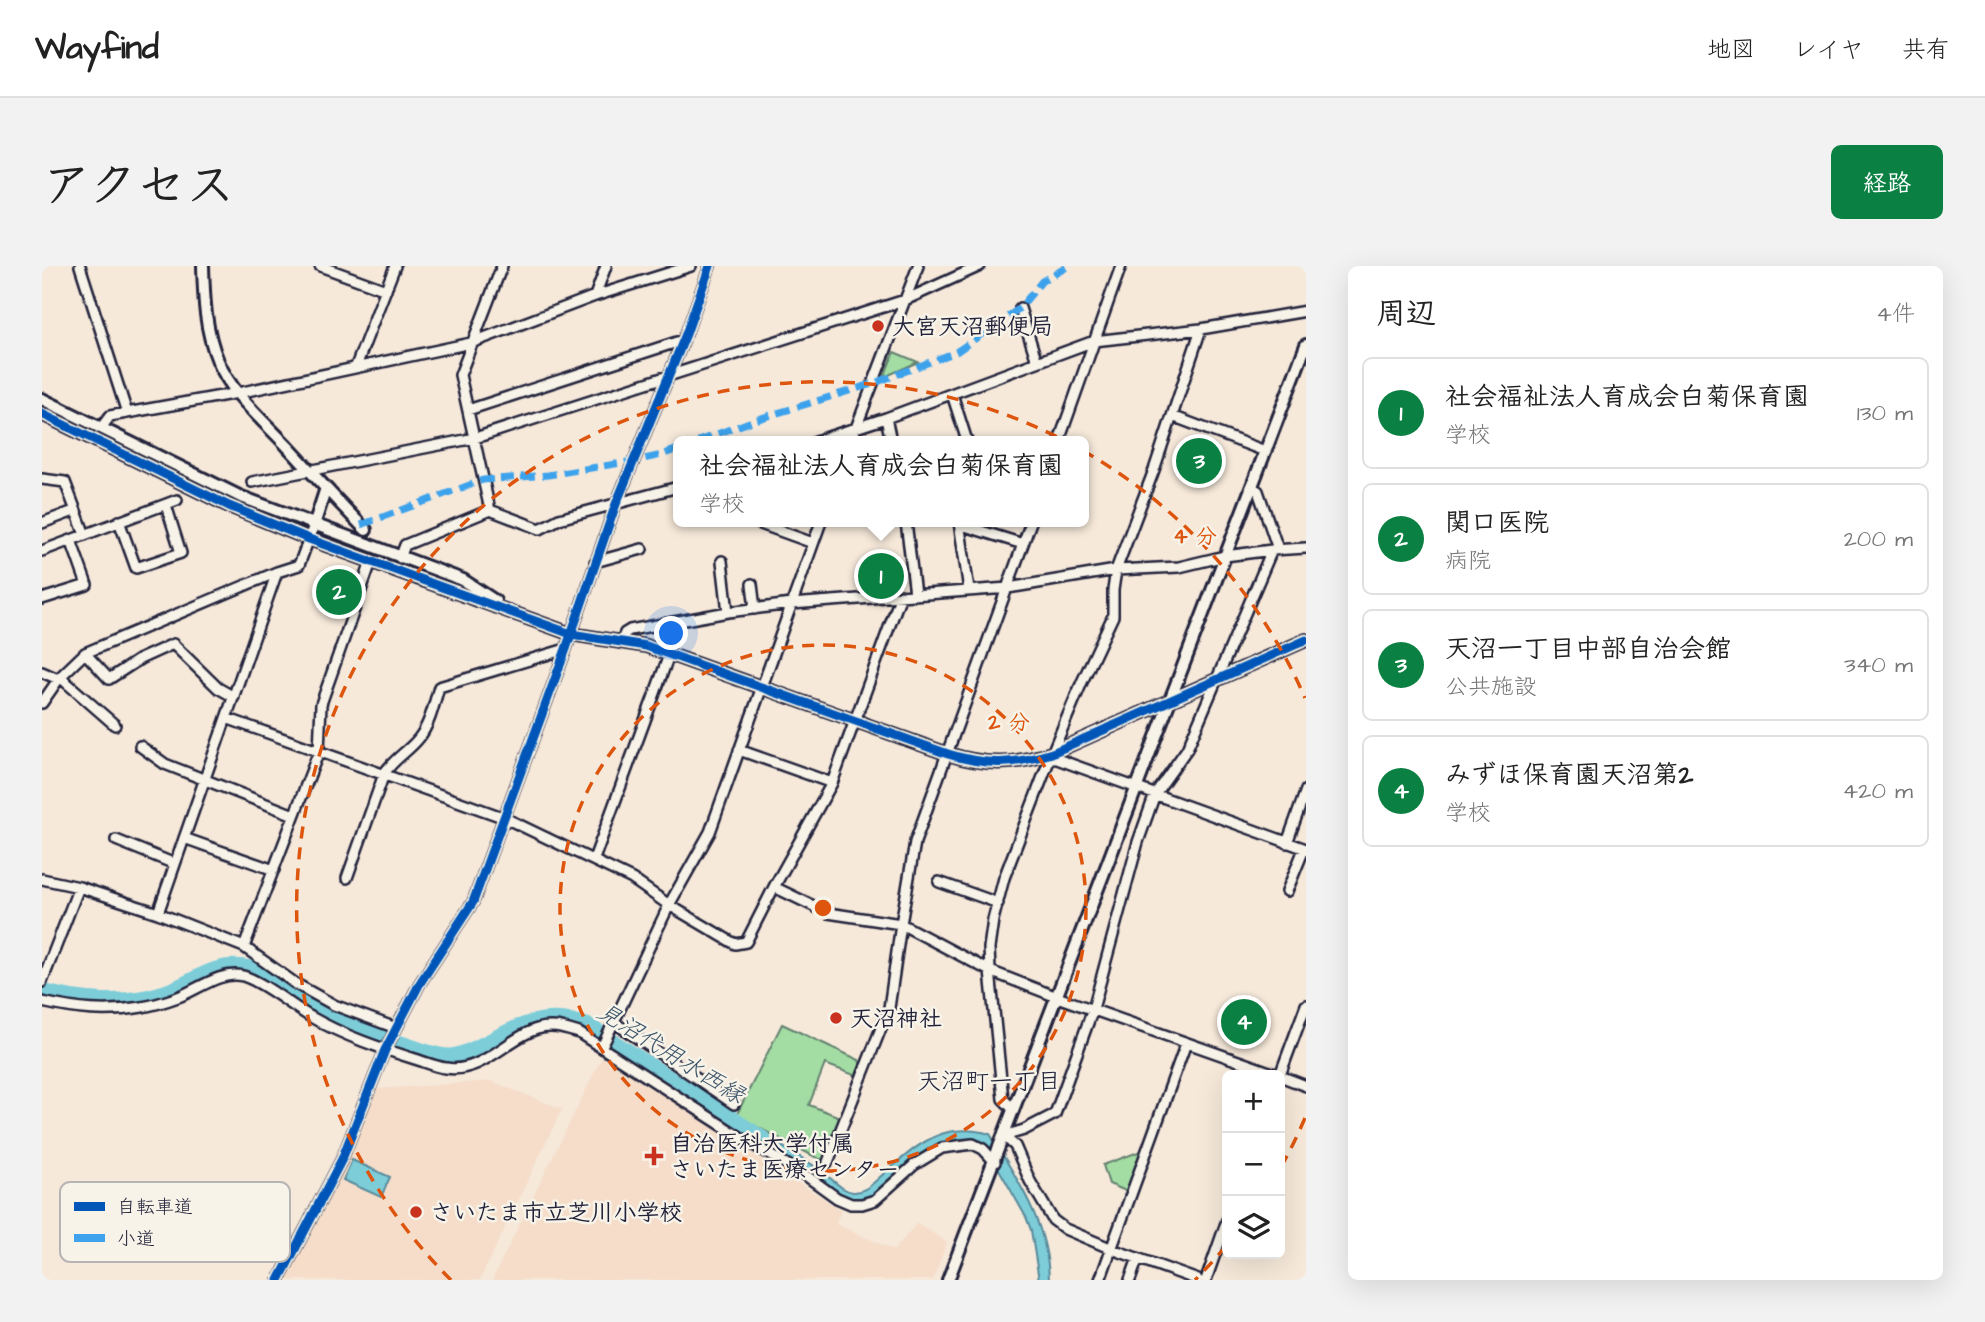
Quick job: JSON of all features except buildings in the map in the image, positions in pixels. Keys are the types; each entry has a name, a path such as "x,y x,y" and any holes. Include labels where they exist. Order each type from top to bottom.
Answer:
{"street":[{"path":"80,266 127,413"},
{"path":"203,266 205,310 212,345 219,363 238,393 366,530"},
{"path":"320,266 386,290"},
{"path":"356,366 395,266"},
{"path":"489,510 460,374 502,266"},
{"path":"595,296 606,266"},
{"path":"101,428 110,416 238,393 471,343 595,296 691,266"},
{"path":"290,1259 342,1159 385,1050 419,983 473,902 617,504 710,266"},
{"path":"853,436 918,266"},
{"path":"252,482 475,438 905,300 980,266"},
{"path":"1061,436 1121,266"},
{"path":"1020,307 1037,362"},
{"path":"832,436 1094,341 1201,329 1306,311"},
{"path":"1014,1110 1003,1099 990,971 989,948 993,920 1004,878 1052,753 1113,616 1116,570 1201,329"},
{"path":"468,410 683,340"},
{"path":"948,1280 1306,345"},
{"path":"952,394 965,436"},
{"path":"42,399 239,496 463,580 512,612"},
{"path":"42,414 229,506 309,539 571,634 646,646 948,754 980,762 1032,759 1052,753 1306,640"},
{"path":"1172,416 1265,451"},
{"path":"886,418 890,436"},
{"path":"42,479 65,482 85,536"},
{"path":"1003,1138 1055,1114 1093,1009 1138,842 1155,794 1187,749 1275,550 1258,491 1251,487"},
{"path":"42,703 60,678 85,653 299,565 326,488"},
{"path":"400,558 405,545 489,510 540,529 559,519 673,489"},
{"path":"42,551 177,500"},
{"path":"120,521 136,568 181,553 166,505"},
{"path":"42,523 74,511"},
{"path":"769,527 813,543"},
{"path":"602,1047 669,905 710,832 819,527"},
{"path":"907,527 915,594"},
{"path":"960,527 970,590"},
{"path":"968,527 1023,544"},
{"path":"828,1162 889,1008 915,842 1029,527"},
{"path":"42,598 87,585 71,540"},
{"path":"621,642 625,633 630,631 728,612 791,604 1008,588 1116,570 1179,567 1225,556 1306,548"},
{"path":"596,562 642,549"},
{"path":"722,561 728,612"},
{"path":"244,947 319,751 321,704 371,562"},
{"path":"158,913 277,572"},
{"path":"752,584 755,609"},
{"path":"226,718 505,818 632,878 669,905 735,944 746,942 832,783 901,595"},
{"path":"85,653 109,679 140,659 173,644 218,688 234,696"},
{"path":"347,878 384,774 390,764 419,738 429,720 439,687 566,649"},
{"path":"594,859 669,654"},
{"path":"42,672 60,678 115,726"},
{"path":"140,746 165,764 295,816"},
{"path":"739,750 832,783"},
{"path":"1052,753 1057,759 1305,849 1287,891"},
{"path":"1287,843 1306,790"},
{"path":"184,838 274,870"},
{"path":"116,840 175,864"},
{"path":"42,879 79,887 158,913 244,947 296,984 334,1005 396,1028"},
{"path":"939,882 998,903"},
{"path":"42,982 79,887"},
{"path":"774,887 828,913 901,924 990,971 1264,1070"},
{"path":"42,1002 100,1012 144,1007 226,976 242,975 313,1018 354,1038 448,1069 486,1059 537,1029 557,1027 579,1033 740,1137 808,1177 836,1198 850,1204 875,1200 914,1165 942,1148 973,1144 983,1149 994,1163"},
{"path":"1281,1070 1306,1005"},
{"path":"614,1024 734,1104"},
{"path":"1100,1280 1186,1043"},
{"path":"1285,1077 1306,1086"},
{"path":"1003,1138 1015,1146 1030,1181 1053,1220 1065,1229 1199,1280"},
{"path":"1206,1280 1222,1234"},
{"path":"1130,1280 1138,1258"},
{"path":"279,1280 288,1262"}],"shaded area":[{"name":"自治医科大学付属 さいたま医療センター","path":"602,1057 841,1210 836,1224 894,1250 917,1223 947,1242 933,1280 492,1280"},
{"name":"さいたま市立芝川小学校","path":"491,1081 562,1109 480,1280 286,1280 377,1089"}],"green space":[{"path":"894,352 918,362 884,377"},
{"path":"782,1024 859,1060 861,1066 857,1076 825,1064 809,1105 840,1117 841,1121 825,1162 736,1116"},
{"path":"1141,1151 1129,1189 1126,1191 1109,1184 1103,1165"}],"water":[{"path":"742,1125 798,1156 841,1187 853,1192 868,1188 905,1156 930,1139 957,1131 990,1134 1030,1203 1043,1240 1049,1280 1039,1280 1031,1230 1026,1217 983,1141 952,1140 938,1145 910,1163 874,1194 853,1200 840,1197 795,1163 738,1132"},
{"path":"352,1160 390,1177 381,1197 343,1180"}],"waterway":[{"name":"見沼代用水西縁","path":"42,993 87,1002 135,1001 165,994 216,971 238,968 251,970 334,1021 366,1034 447,1058 469,1053 509,1033 542,1022 576,1024 589,1028 762,1140"}],"marked path":[{"path":"712,436 872,384 956,352 1020,308 1042,281 1069,266"},
{"path":"361,525 483,480 548,475 634,461 673,451"}],"cycle path":[{"path":"290,1259 342,1159 385,1050 420,983 473,902 616,504 686,334 710,266"},
{"path":"42,414 229,506 309,539 571,634 646,646 948,754 975,761 1012,762 1052,753 1306,640"},
{"path":"279,1280 288,1262"}],"place":[{"name":"大宮天沼郵便局","path":"878,326"},
{"name":"天沼一丁目中部自治会館","path":"1199,461"},
{"name":"社会福祉法人育成会白菊保育園","path":"881,576"},
{"name":"関口医院","path":"339,592"},
{"name":"天沼神社","path":"836,1018"},
{"name":"みずほ保育園天沼第2","path":"1244,1022"},
{"name":"自治医科大学付属 さいたま医療センター","path":"654,1156"},
{"name":"さいたま市立芝川小学校","path":"416,1212"}],"district":[{"name":"天沼町一丁目","path":"989,1081"}]}
